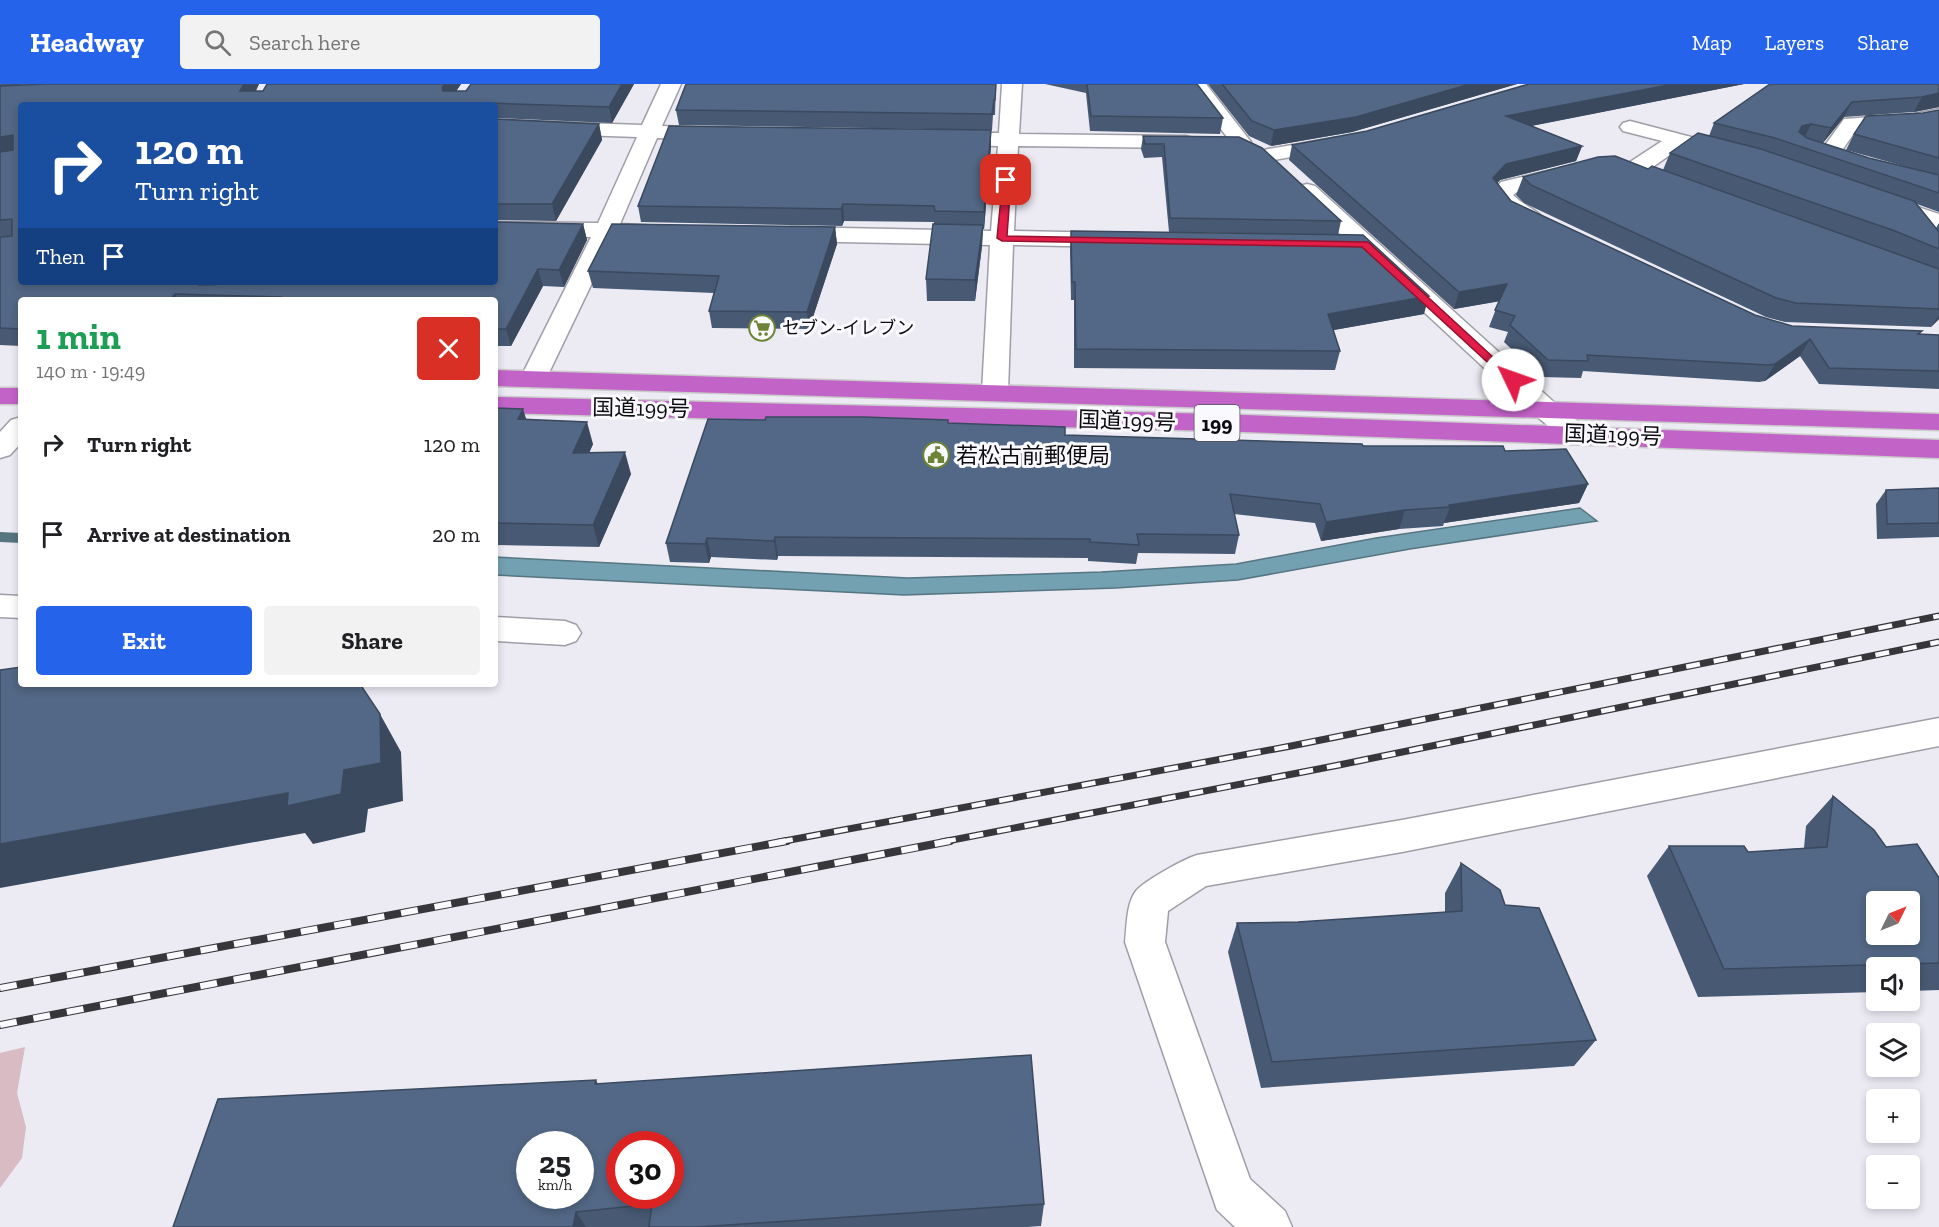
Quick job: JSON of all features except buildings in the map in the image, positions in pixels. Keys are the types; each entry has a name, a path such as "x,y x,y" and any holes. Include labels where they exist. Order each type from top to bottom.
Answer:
{"highway":[{"path":"0,375 18,375"},
{"name":"国道199号","path":"498,378 1939,422"},
{"path":"0,396 18,396"},
{"name":"国道199号","path":"498,405 769,410 1575,434 1939,449"}],"street":[{"path":"533,379 606,230 671,84"},
{"path":"996,392 1002,238 1012,84"},
{"path":"1196,84 1241,142"},
{"path":"1852,161 1820,152 1851,123 1914,120 1939,115"},
{"path":"498,126 734,135"},
{"path":"1630,127 1750,158"},
{"path":"926,139 1241,142 1268,155 1575,434"},
{"path":"1610,165 1619,164 1646,173 1679,139"},
{"path":"1268,155 1356,140"},
{"path":"1547,225 1515,210 1501,194 1509,187 1581,169"},
{"path":"1861,195 1939,222"},
{"path":"498,229 675,231"},
{"path":"769,233 1130,241"},
{"path":"1329,244 1364,244"},
{"path":"0,449 18,429"},
{"path":"0,606 18,607"},
{"path":"498,629 566,633"},
{"path":"1269,1227 1233,1194 1145,942 1150,902 1197,871 1402,836 1939,732"}],"shaded area":[{"path":"25,1047 17,1093 26,1127 22,1158 0,1188 0,1053"}],"water":[{"path":"1580,508 1597,521 1410,549 1238,580 1116,588 904,595 498,575 498,557 908,578 1101,572 1236,564 1376,538"}],"waterway":[{"path":"0,537 18,538"}],"railway":[{"path":"779,842 1291,746 1939,616"},
{"path":"942,842 1339,765 1939,642"},
{"path":"0,988 787,841"},
{"path":"0,1025 950,841"}],"place":[{"name":"セブン-イレブン","path":"762,328"},
{"name":"若松古前郵便局","path":"936,455"}],"route":[{"path":"1006,180 1002,238 1364,244 1513,380"}]}
